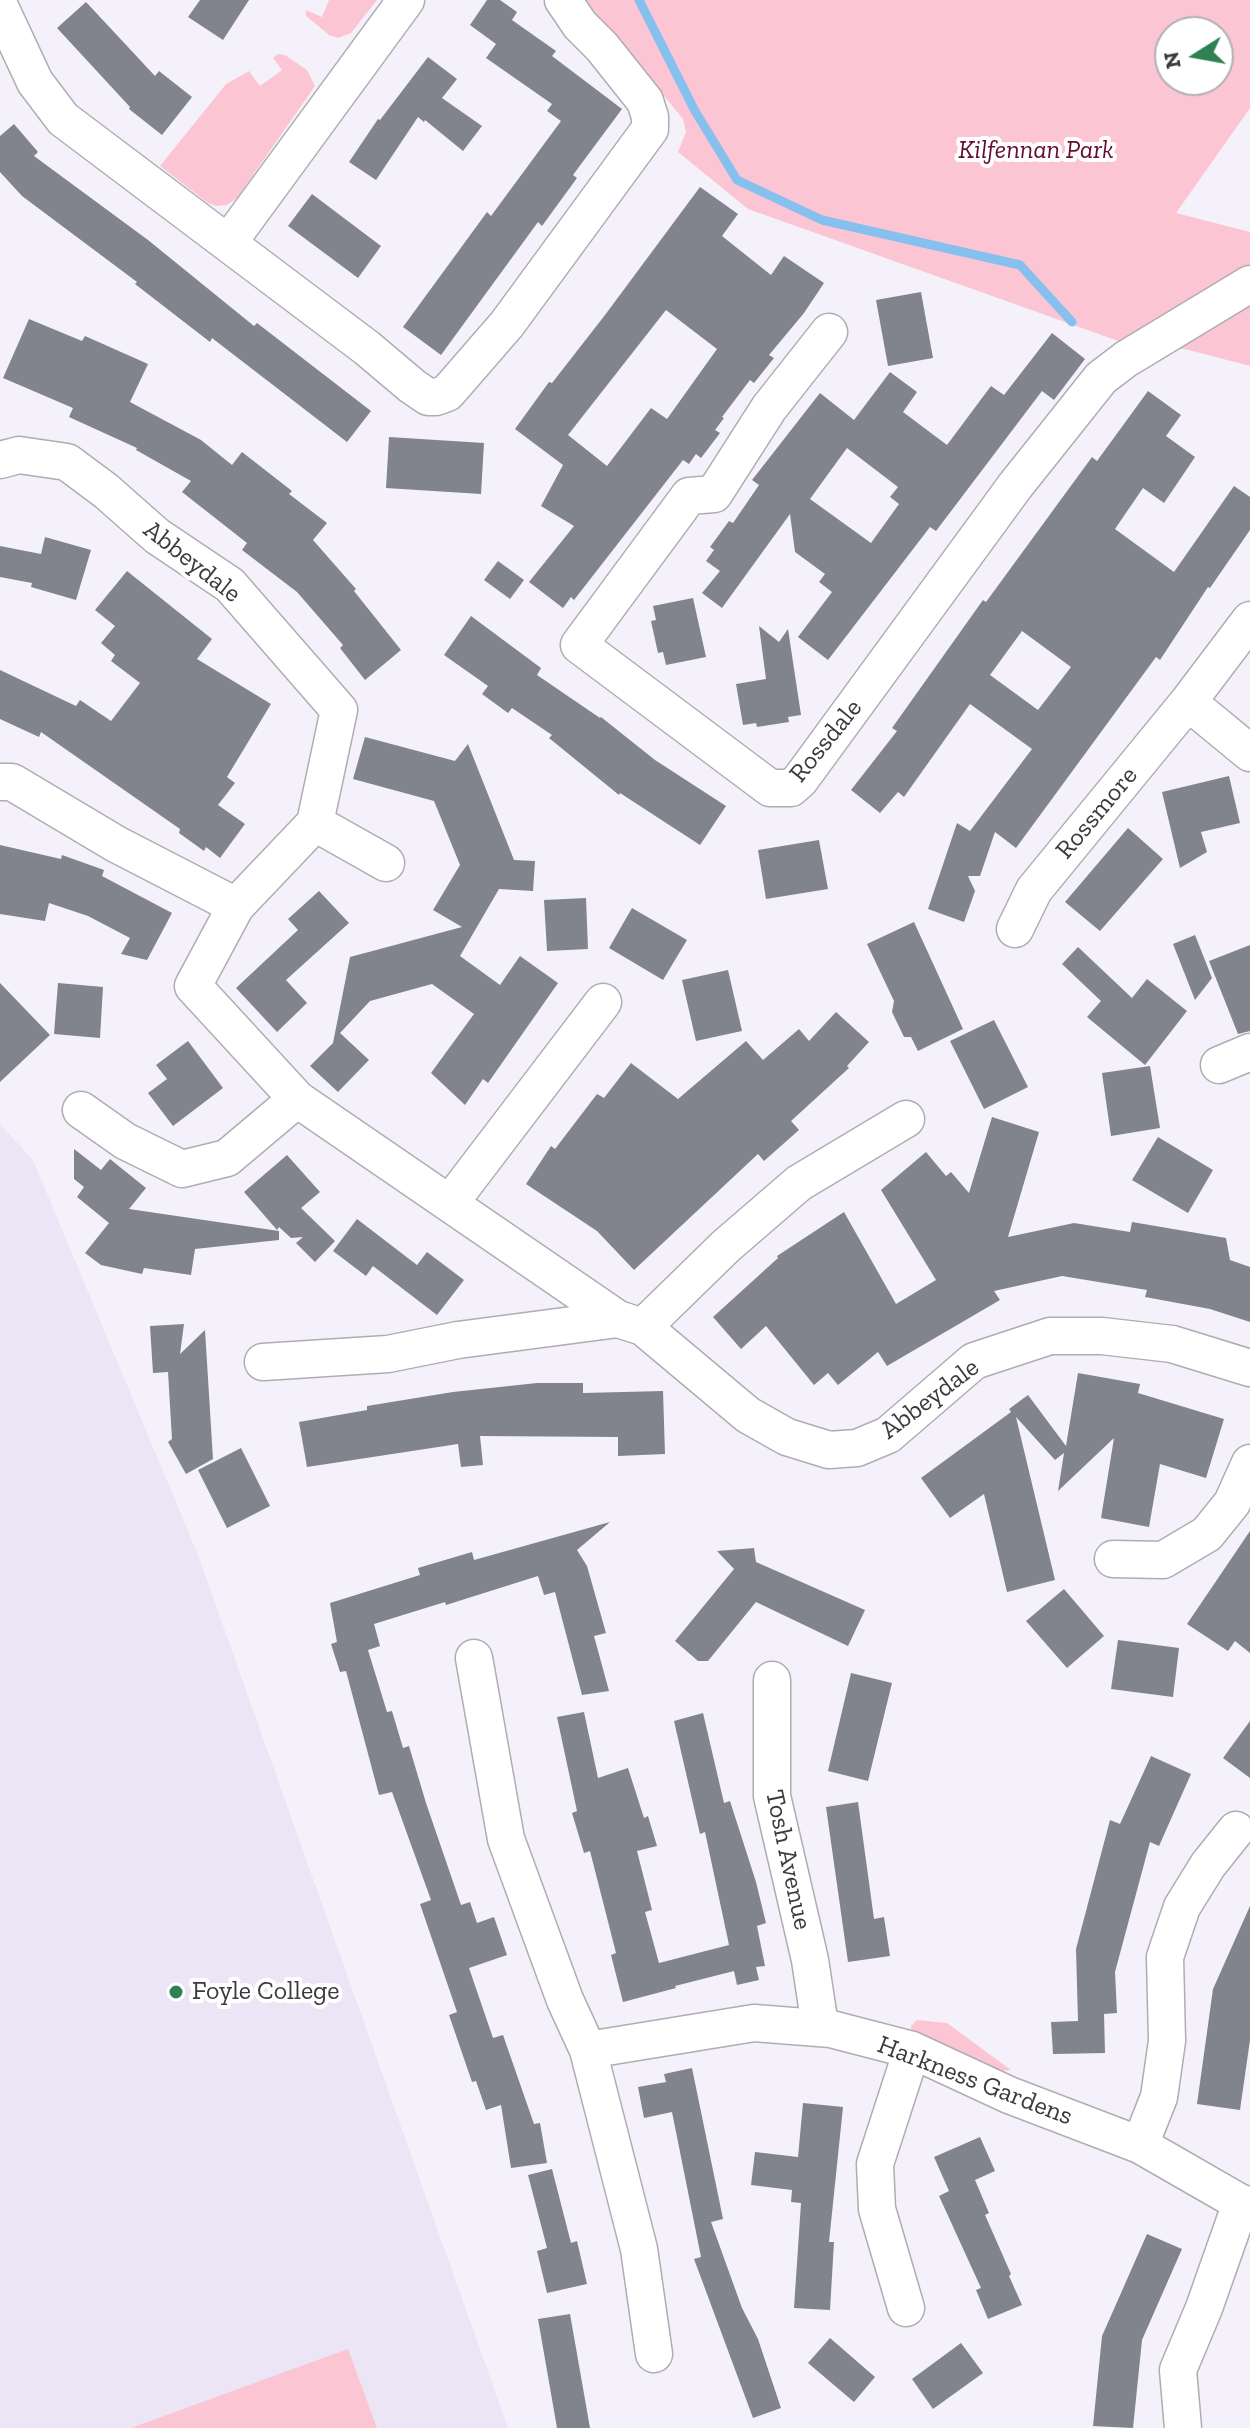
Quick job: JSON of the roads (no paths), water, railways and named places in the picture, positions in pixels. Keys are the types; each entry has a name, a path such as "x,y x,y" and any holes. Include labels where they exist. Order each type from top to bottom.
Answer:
{"street":[{"path":"228,243 406,0"},
{"path":"0,7 35,82 63,119 367,348 420,392 436,397 447,393 507,324 650,129 645,101 602,47 580,25 563,0"},
{"name":"Rossdale","path":"829,332 769,408 714,494 689,496 579,645 770,788 791,788 800,780 1015,486 1101,378 1126,359 1250,284"},
{"name":"Abbeydale","path":"0,460 19,455 67,462 157,536 230,585 339,710 315,823 236,906 193,986 297,1099 631,1323 748,1415 787,1437 829,1450 857,1448 888,1435 974,1361 1050,1336 1102,1336 1172,1344 1250,1368"},
{"name":"Rossmore","path":"1015,929 1034,890 1188,702 1250,620"},
{"path":"1188,702 1250,753"},
{"path":"0,782 12,782 116,844 236,906"},
{"path":"315,823 386,863"},
{"path":"450,1203 603,1002"},
{"path":"81,1110 125,1141 182,1169 227,1158 297,1099"},
{"path":"263,1362 388,1354 458,1340 631,1323 799,1183 906,1119"},
{"path":"1113,1559 1163,1560 1207,1534 1232,1503 1250,1463"},
{"path":"474,1658 506,1839 565,2000 588,2050 639,2249 654,2354"},
{"name":"Tosh Avenue","path":"772,1680 772,1796 810,1960 820,2026 831,2029"},
{"path":"1140,2145 1159,2097 1167,2041 1165,1957 1182,1907 1208,1865 1236,1830"},
{"name":"Harkness Gardens","path":"588,2050 754,2023 831,2029 912,2050 1009,2095 1140,2145 1246,2204"},
{"path":"906,2308 877,2209 875,2164 912,2050"},
{"path":"1183,2428 1178,2370 1246,2204"}],"waterway":[{"path":"639,0 695,111 737,180 822,220 1020,265 1072,322"}],"place":[{"name":"Foyle College","path":"176,1992"}],"park label":[{"name":"Kilfennan Park","path":"1036,151"}]}
